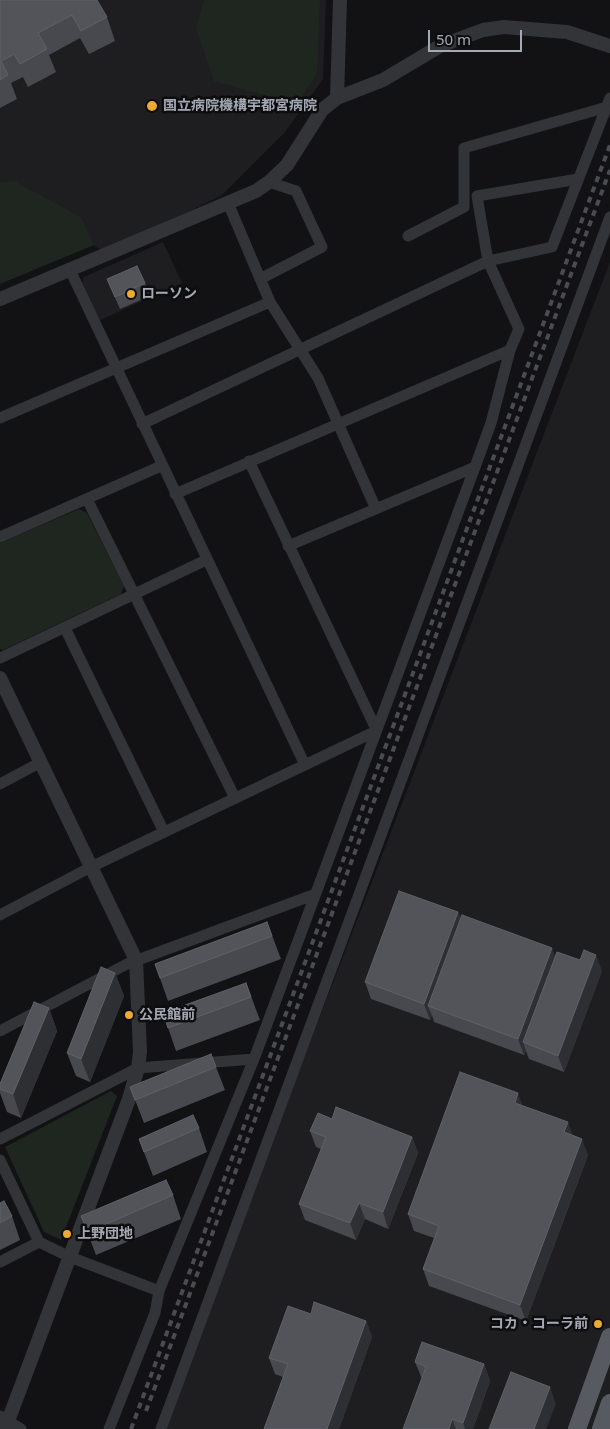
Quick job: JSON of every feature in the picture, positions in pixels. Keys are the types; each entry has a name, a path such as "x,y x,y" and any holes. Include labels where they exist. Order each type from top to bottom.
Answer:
{"highway":[{"path":"577,1429 610,1337"},
{"path":"601,1429 610,1403"}],"street":[{"path":"337,98 340,0"},
{"path":"0,299 228,203 270,182 300,147 322,110 337,98 383,80 440,46 484,30 504,27 567,32 610,46"},
{"path":"142,424 488,261 552,247 608,102"},
{"path":"408,236 464,207 464,148 608,102"},
{"path":"109,1429 155,1313 159,1291 254,1058 491,422 510,350 519,328 488,261 477,196 578,179"},
{"path":"260,279 322,247 296,192 270,182"},
{"path":"228,203 270,302 318,378 376,509"},
{"path":"161,1429 610,217"},
{"path":"70,270 304,765"},
{"path":"0,418 270,302"},
{"path":"175,494 510,350"},
{"path":"248,461 376,729"},
{"path":"0,537 161,466"},
{"path":"288,546 474,467"},
{"path":"87,499 235,798"},
{"path":"0,658 206,560"},
{"path":"65,628 164,832"},
{"path":"0,678 136,960 138,1068 129,1099 70,1257 4,1422 20,1429"},
{"path":"0,915 91,867 374,732 376,729"},
{"path":"0,784 41,762"},
{"path":"0,1031 136,960 313,896"},
{"path":"0,1140 138,1068 254,1058"},
{"path":"0,1160 39,1242 70,1257 159,1291"},
{"path":"0,1262 39,1242"}],"shaded area":[{"name":"国立病院機構宇都宮病院","path":"0,0 326,0 323,79 285,132 222,195 106,253 0,188"},
{"path":"204,0 320,0 317,74 296,104 214,81 196,28"},
{"path":"14,181 81,217 94,245 0,284 0,182"},
{"path":"163,242 182,283 98,321 81,286 84,277"},
{"path":"610,262 610,1429 161,1429 388,840"},
{"path":"79,509 87,513 124,586 121,594 3,650 0,649 0,543"},
{"path":"111,1091 117,1096 61,1240 44,1232 5,1147"}],"building":[{"path":"0,0 97,0 107,17 81,31 72,15 38,33 47,49 20,64 14,54 1,61 8,75 0,80"},
{"path":"137,266 145,283 115,297 107,279"},
{"path":"399,891 458,912 424,1004 365,982"},
{"path":"462,915 552,948 518,1039 428,1006"},
{"path":"267,922 272,936 160,978 155,964"},
{"path":"584,950 596,955 558,1056 523,1042 557,952 580,960"},
{"path":"101,967 115,973 81,1059 67,1053"},
{"path":"246,983 251,997 168,1028 163,1013"},
{"path":"34,1002 49,1008 13,1094 0,1089 0,1084"},
{"path":"211,1054 216,1067 135,1100 130,1087"},
{"path":"460,1072 518,1093 515,1103 568,1122 564,1132 582,1139 520,1305 423,1269 439,1226 408,1214"},
{"path":"336,1107 412,1137 383,1212 359,1203 350,1223 299,1204 326,1137 310,1131 318,1113 332,1119"},
{"path":"193,1115 199,1128 144,1152 139,1139"},
{"path":"166,1180 173,1195 88,1232 81,1216"},
{"path":"4,1201 12,1216 0,1223 0,1203"},
{"path":"314,1302 366,1321 327,1429 264,1429 288,1364 269,1358 288,1306 311,1314"},
{"path":"422,1342 484,1364 463,1423 452,1419 449,1429 403,1429 426,1367 415,1362"},
{"path":"511,1372 550,1387 534,1429 489,1429"}],"railway":[{"path":"131,1429 610,145"},
{"path":"146,1411 610,170"}],"place":[{"name":"国立病院機構宇都宮病院","path":"152,106"},
{"name":"ローソン","path":"131,294"},
{"name":"公民館前","path":"129,1015"},
{"name":"上野団地","path":"67,1234"},
{"name":"コカ・コーラ前","path":"598,1324"}]}
